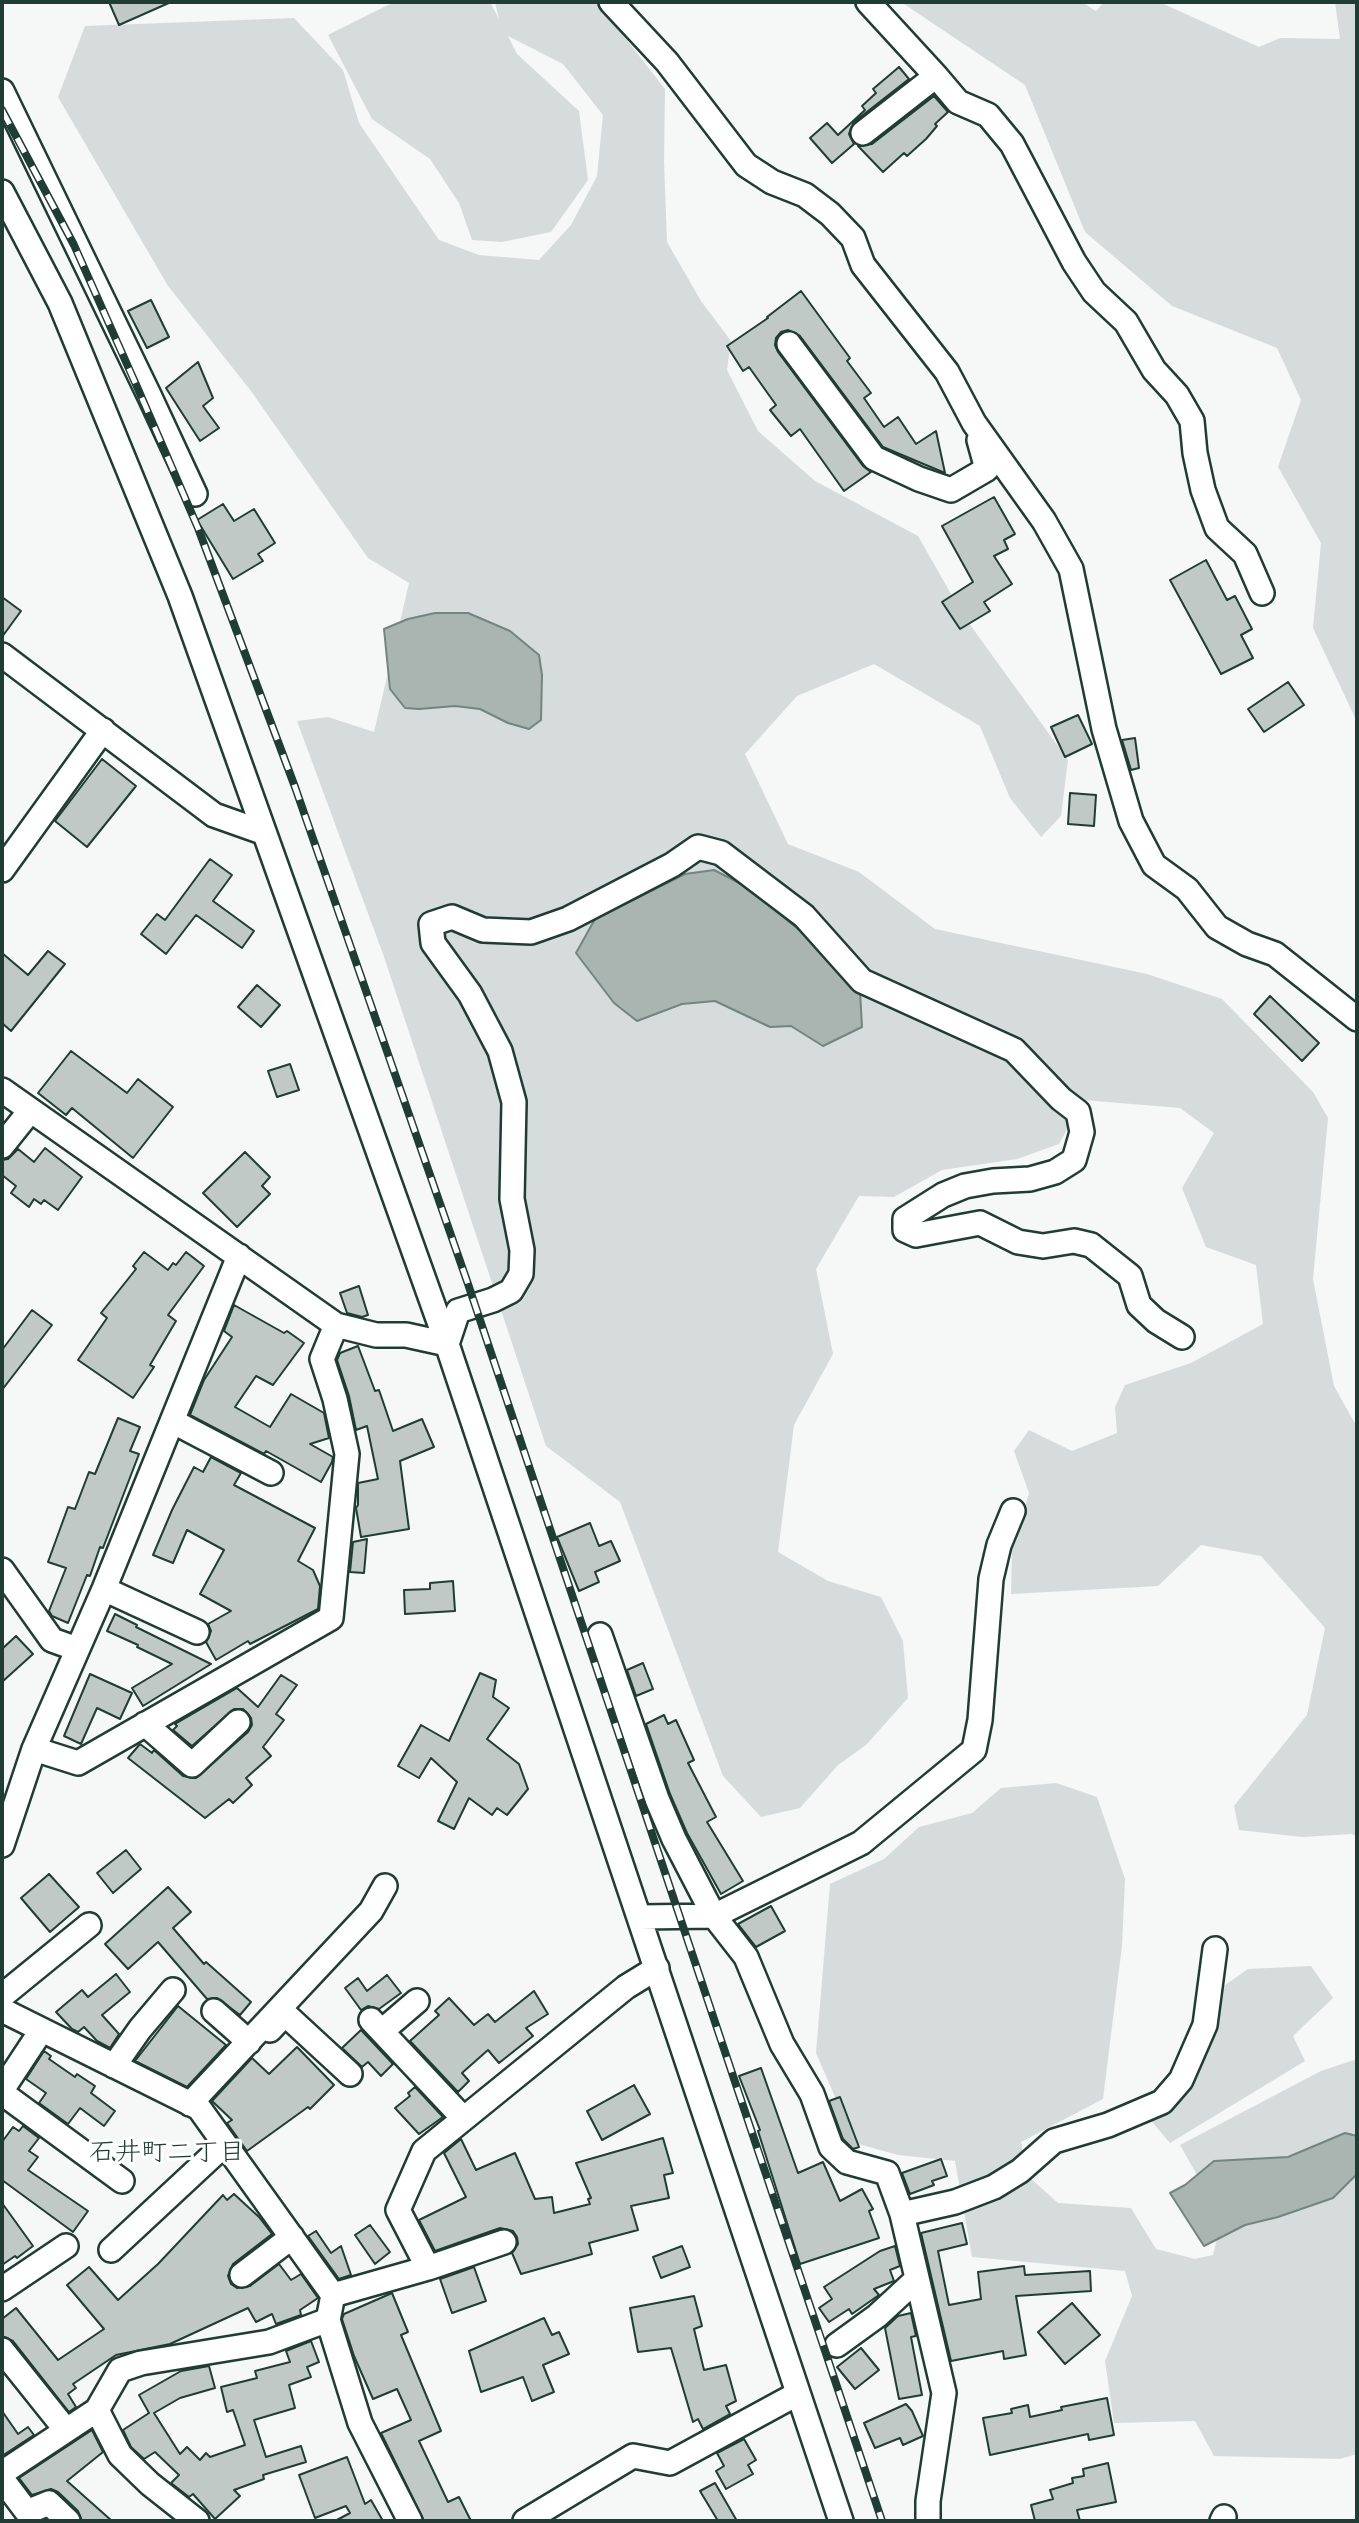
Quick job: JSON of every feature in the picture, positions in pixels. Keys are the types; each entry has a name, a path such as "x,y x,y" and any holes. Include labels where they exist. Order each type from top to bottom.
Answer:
{"street":[{"path":"611,2 667,62 746,165 772,182 804,195 830,214 853,238 863,265 947,372 974,423 1044,522 1071,569 1104,729 1131,821 1154,865 1187,889 1217,927 1247,944 1275,954 1357,1019"},
{"path":"868,2 958,102 988,114 1012,144 1074,262 1094,292 1126,322 1154,370 1177,395 1192,421 1203,490 1217,528 1245,554 1262,593"},
{"path":"863,133 936,76"},
{"path":"2,91 195,495"},
{"path":"2,192 60,303 169,571 447,1344 841,2521"},
{"path":"789,344 874,458 919,480 951,490 988,469 974,423"},
{"path":"2,655 214,815 262,832"},
{"path":"2,870 103,730"},
{"path":"447,1344 458,1311 511,1291 521,1274 522,1250 512,1199 514,1102 500,1051 470,994 433,943 431,924 452,917 483,930 531,932 568,919 672,865 698,847 721,853 804,916 862,981 1014,1050 1077,1112 1082,1132 1074,1160 1055,1172 1030,1179 965,1186 943,1195 905,1219 905,1230 916,1235 980,1223 1018,1242 1043,1246 1074,1241 1091,1245 1130,1276 1139,1304 1156,1321 1182,1336"},
{"path":"2,1090 336,1325 376,1335 406,1335 447,1344"},
{"path":"2,1146 30,1111"},
{"path":"2,1845 34,1749 104,1589 239,1256"},
{"path":"34,1749 78,1763 331,1618 347,1454 335,1399 322,1360 336,1325"},
{"path":"172,1421 271,1473"},
{"path":"640,1917 714,1916 861,1843 974,1750 991,1579 999,1545 1013,1511"},
{"path":"6,1586 52,1640 77,1649"},
{"path":"104,1589 197,1632"},
{"path":"600,1635 657,1799 674,1839 714,1916 746,1957 782,2044 812,2094 831,2147 847,2162 887,2173 902,2214 944,2393 928,2501 928,2521"},
{"path":"145,1724 192,1765 238,1722"},
{"path":"190,2104 371,1911 385,1886"},
{"path":"2,1996 89,1925"},
{"path":"902,2214 955,2202 994,2187 1020,2171 1054,2141 1108,2125 1162,2102 1181,2081 1205,2025 1215,1949"},
{"path":"428,2267 398,2210 424,2151 626,1987 657,1968"},
{"path":"114,2066 140,2029 173,1990"},
{"path":"417,2001 376,2025 463,2118"},
{"path":"2,2010 199,2108 333,2295 328,2320 360,2424 410,2521"},
{"path":"214,2011 252,2038 261,2040 285,2014 349,2074"},
{"path":"41,2031 2,2092 122,2181"},
{"path":"111,2250 225,2144"},
{"path":"242,2275 292,2237"},
{"path":"333,2295 504,2242"},
{"path":"2,2289 66,2246"},
{"path":"836,2345 877,2316 917,2279"},
{"path":"2,2473 97,2410 120,2370 141,2363 269,2342 328,2320"},
{"path":"2,2350 66,2430"},
{"path":"525,2521 634,2456 670,2463 797,2394"},
{"path":"97,2410 120,2455 150,2484 197,2521"},
{"path":"2,2479 27,2512 49,2503 68,2521"}],"shaded area":[{"path":"394,2 490,2 499,19 495,2 597,2 665,89 667,242 701,301 731,341 727,370 758,431 815,481 918,536 963,615 1068,760 1061,816 1041,837 1010,798 980,726 874,664 797,696 745,754 788,844 859,872 935,929 1147,974 1222,999 1313,1092 1328,1118 1313,1279 1334,1386 1357,1427 1357,1837 1352,1834 1302,1837 1239,1830 1234,1806 1307,1715 1325,1628 1261,1556 1201,1545 1158,1586 1011,1594 1012,1550 1029,1493 1014,1451 1029,1430 1072,1451 1117,1433 1115,1407 1125,1385 1191,1363 1263,1324 1256,1265 1206,1247 1182,1188 1214,1133 1180,1108 1083,1100 1059,1144 1017,1159 942,1170 894,1197 859,1196 816,1269 833,1354 794,1425 778,1552 828,1581 881,1597 903,1641 908,1698 866,1745 838,1765 800,1808 761,1817 723,1776 620,1502 546,1446 383,954 297,721 328,717 374,732 409,583 368,558 251,391 168,286 58,97 85,26 294,18 343,70 359,123 439,240 479,255 539,260 571,225 597,176 603,115 563,64 508,36 517,54 579,111 588,180 551,232 502,242 472,240 459,203 430,159 372,119 328,35"},
{"path":"901,2 1082,2 1096,11 1104,2 1159,2 1259,47 1280,38 1340,39 1335,2 1357,2 1357,722 1313,628 1321,543 1278,467 1301,400 1277,348 1172,306 1085,232 1025,85"},
{"path":"435,613 468,613 510,631 539,655 542,675 541,720 529,729 508,723 480,709 455,706 405,708 390,689 384,629 408,619"},
{"path":"714,870 747,887 799,930 860,991 862,1027 823,1046 791,1026 770,1027 715,1001 682,1004 637,1021 614,1003 576,953 595,919 685,874"},
{"path":"1056,1783 1097,1797 1125,1879 1122,1946 1103,2099 1021,2142 1029,2177 1058,2203 1131,2208 1156,2249 1195,2259 1213,2255 1222,2219 1180,2145 1321,2071 1357,2059 1357,2454 1340,2459 1214,2456 1195,2421 1114,2423 1105,2361 1132,2296 1125,2271 972,2257 955,2161 898,2155 855,2143 816,2053 830,1884 884,1859 919,1827 972,1813 1001,1788"},
{"path":"1311,1966 1333,1998 1293,2036 1305,2061 1170,2143 1147,2116 1174,2098 1195,2079 1218,1990 1248,1969"},
{"path":"1345,2133 1357,2136 1357,2174 1333,2198 1245,2225 1204,2246 1170,2193 1185,2185 1214,2161 1288,2157"}],"building":[{"path":"109,2 171,2 119,25"},
{"path":"899,67 909,79 854,122 849,134 854,144 832,163 810,138 827,123 838,135 865,110 862,106 876,93 873,89"},
{"path":"934,96 948,112 935,124 937,126 926,139 907,156 904,153 883,172 858,146 872,144"},
{"path":"801,291 850,358 847,361 871,393 864,398 884,427 898,417 916,444 936,431 945,473 883,447 800,336 788,330 781,332 776,338 778,352 863,466 871,472 844,491 800,429 791,436 770,410 776,405 749,367 743,371 727,346"},
{"path":"151,300 169,337 147,348 128,311"},
{"path":"198,362 213,398 203,406 219,428 200,441 166,388"},
{"path":"994,497 1015,534 1004,540 1008,549 994,556 1012,584 984,602 990,611 960,629 942,602 973,582 942,526"},
{"path":"223,504 234,521 254,509 275,543 258,554 263,561 233,579 197,520"},
{"path":"1206,560 1227,600 1235,596 1252,629 1241,635 1253,658 1221,674 1170,580"},
{"path":"2,597 21,611 2,637"},
{"path":"1288,682 1304,705 1264,732 1248,709"},
{"path":"1078,715 1092,744 1065,757 1051,727"},
{"path":"1135,738 1139,768 1131,770 1122,740"},
{"path":"102,759 136,786 87,847 55,821"},
{"path":"1070,793 1096,795 1094,826 1068,824"},
{"path":"210,859 232,875 213,901 254,931 242,948 196,915 166,954 141,934 157,914 165,920"},
{"path":"48,951 65,964 11,1031 2,1023 2,953 28,975"},
{"path":"257,985 280,1005 261,1027 238,1007"},
{"path":"1270,996 1319,1043 1302,1061 1254,1014"},
{"path":"71,1051 127,1093 138,1079 173,1107 133,1158 72,1108 66,1115 38,1093"},
{"path":"290,1064 299,1090 277,1097 268,1071"},
{"path":"45,1148 82,1177 58,1210 44,1200 41,1204 34,1199 29,1207 11,1193 16,1186 2,1175 2,1160 8,1159 18,1149 34,1162"},
{"path":"245,1152 270,1177 262,1186 270,1194 237,1227 203,1193"},
{"path":"144,1252 168,1270 173,1263 176,1265 186,1252 204,1266 168,1315 176,1321 150,1365 154,1367 133,1398 78,1360 107,1318 101,1313 136,1269 133,1266"},
{"path":"359,1286 368,1315 362,1317 347,1313 340,1293"},
{"path":"234,1305 284,1333 287,1331 304,1343 273,1385 256,1376 235,1407 270,1427 291,1394 324,1413 329,1438 310,1444 333,1457 321,1482 266,1451 264,1454 190,1415 204,1380 232,1337 224,1331"},
{"path":"32,1310 52,1325 2,1390 2,1350"},
{"path":"358,1346 375,1391 379,1390 393,1431 422,1419 434,1447 400,1461 409,1529 361,1537 356,1508 358,1483 378,1479 367,1426 356,1430 349,1396 337,1360 340,1353"},
{"path":"118,1418 140,1427 130,1451 139,1454 103,1548 100,1547 68,1623 52,1616 49,1611 66,1568 48,1562 68,1507 75,1509 89,1472 95,1474"},
{"path":"211,1457 241,1473 234,1485 315,1528 298,1561 313,1570 320,1586 318,1609 250,1644 248,1641 216,1660 206,1642 211,1631 208,1624 231,1611 200,1594 224,1550 187,1530 173,1563 153,1555 194,1467 203,1472"},
{"path":"590,1523 599,1546 611,1541 620,1561 595,1572 599,1582 579,1591 557,1537"},
{"path":"367,1539 364,1573 350,1572 353,1542"},
{"path":"453,1581 455,1611 405,1614 404,1590 430,1589 430,1583"},
{"path":"115,1614 211,1664 143,1706 132,1688 172,1664 107,1631"},
{"path":"16,1636 33,1654 2,1682 2,1649"},
{"path":"643,1663 653,1689 636,1696 627,1670"},
{"path":"480,1673 496,1680 493,1697 509,1708 487,1739 519,1764 528,1789 507,1815 497,1808 492,1815 469,1798 454,1829 438,1821 457,1782 431,1758 419,1778 398,1766 421,1725 449,1741"},
{"path":"90,1674 132,1693 120,1719 97,1708 81,1744 64,1736"},
{"path":"281,1675 297,1685 276,1714 284,1720 263,1747 271,1756 246,1778 252,1785 233,1803 229,1799 205,1818 128,1758 140,1744 152,1753 154,1750 183,1776 196,1778 248,1732 252,1725 251,1718 243,1709 234,1709 192,1746 173,1730 177,1726 175,1724 237,1688 258,1707"},
{"path":"664,1715 668,1724 676,1720 694,1760 688,1763 716,1817 707,1822 743,1881 721,1894 687,1833 670,1794 646,1724"},
{"path":"126,1850 141,1869 113,1893 97,1873"},
{"path":"49,1874 79,1907 50,1932 21,1898"},
{"path":"168,1887 191,1912 173,1928 204,1964 206,1962 251,2002 240,2015 217,1998 207,1999 158,1942 128,1969 105,1944"},
{"path":"771,1906 785,1931 756,1947 738,1924"},
{"path":"116,1974 130,1992 102,2015 119,2034 110,2048 97,2041 84,2027 78,2032 72,2029 56,2012 82,1990 88,1997"},
{"path":"387,1975 401,1993 379,2009 368,2006 361,2010 345,1988 358,1978 367,1991"},
{"path":"534,1991 548,2014 526,2028 533,2036 499,2063 488,2050 462,2073 469,2081 458,2092 410,2041 439,2015 435,2011 449,1998 474,2025 488,2014 495,2022"},
{"path":"178,2006 226,2045 187,2087 135,2061"},
{"path":"361,2030 393,2064 381,2076 368,2062 362,2067 342,2048"},
{"path":"297,2047 334,2085 310,2109 308,2107 247,2151 227,2123 232,2120 212,2101 252,2058 269,2074"},
{"path":"44,2051 51,2056 49,2059 75,2077 77,2074 95,2086 91,2093 115,2111 104,2126 80,2108 68,2124 39,2103 46,2093 26,2079"},
{"path":"761,2068 798,2173 823,2162 840,2201 862,2189 873,2209 869,2211 879,2238 800,2264 758,2131 760,2130 739,2076"},
{"path":"634,2085 650,2114 602,2140 587,2111"},
{"path":"415,2087 443,2117 419,2134 395,2108 410,2096 408,2093"},
{"path":"840,2097 859,2147 853,2149 843,2139 829,2101"},
{"path":"23,2126 39,2138 29,2151 38,2157 28,2170 88,2211 73,2232 2,2180 2,2142 13,2127 19,2131"},
{"path":"663,2138 673,2173 664,2175 669,2198 631,2206 638,2230 589,2243 592,2254 521,2274 512,2253 518,2244 513,2231 500,2228 435,2251 419,2220 466,2197 444,2153 461,2139 476,2170 515,2153 535,2199 552,2197 554,2213 590,2204 588,2199 591,2198 576,2163"},
{"path":"941,2159 947,2176 932,2181 934,2185 910,2194 902,2173"},
{"path":"234,2194 259,2217 272,2234 233,2264 228,2276 231,2284 237,2288 250,2286 279,2264 291,2280 301,2274 318,2298 300,2310 301,2315 276,2324 272,2314 256,2322 248,2308 170,2344 116,2355 73,2384 76,2388 68,2394 76,2407 69,2412 13,2341 2,2336 2,2319 16,2308 58,2360 104,2329 67,2285 89,2267 118,2300 158,2264 223,2195 227,2200"},
{"path":"2,2203 33,2246 2,2265"},
{"path":"962,2223 967,2244 938,2251 949,2305 981,2299 978,2272 1024,2266 1025,2275 1090,2271 1091,2291 1016,2296 1026,2355 1004,2359 1003,2351 951,2361 921,2233"},
{"path":"370,2225 390,2252 375,2264 355,2235"},
{"path":"316,2231 331,2253 341,2246 351,2275 339,2279 308,2236"},
{"path":"682,2246 690,2267 661,2278 653,2257"},
{"path":"895,2246 900,2266 890,2270 894,2281 874,2289 879,2295 852,2314 849,2309 829,2322 819,2308 832,2299 824,2287 880,2251"},
{"path":"474,2267 486,2301 452,2313 440,2279"},
{"path":"392,2293 408,2332 401,2335 441,2431 419,2441 448,2502 459,2497 471,2521 424,2521 381,2433 411,2420 397,2389 373,2399 354,2356 342,2319 344,2314"},
{"path":"694,2296 702,2326 694,2329 704,2370 726,2365 736,2401 726,2406 730,2414 703,2429 698,2419 693,2422 671,2348 638,2352 630,2308"},
{"path":"1072,2303 1100,2335 1065,2364 1038,2332"},
{"path":"911,2313 916,2336 911,2337 922,2395 899,2399 885,2328 898,2316"},
{"path":"544,2318 552,2335 559,2332 569,2354 543,2365 554,2392 532,2401 523,2377 481,2392 469,2351"},
{"path":"311,2341 319,2362 307,2367 311,2377 289,2385 295,2408 254,2420 266,2457 301,2446 306,2462 263,2475 264,2479 234,2490 240,2496 215,2519 193,2494 189,2497 171,2483 179,2475 155,2452 144,2459 131,2447 123,2430 149,2413 139,2395 181,2371 209,2366 215,2388 180,2398 154,2413 180,2454 187,2447 200,2460 206,2453 210,2457 245,2445 233,2410 227,2412 221,2387 257,2378 255,2371 290,2362 286,2351"},
{"path":"861,2348 879,2370 855,2389 837,2367"},
{"path":"1107,2398 1114,2435 1089,2440 1088,2434 990,2455 983,2418 1012,2413 1011,2409 1028,2405 1030,2417 1062,2410 1061,2407"},
{"path":"906,2404 923,2436 903,2445 900,2438 875,2448 864,2423"},
{"path":"2,2411 18,2434 28,2427 34,2435 2,2456"},
{"path":"92,2430 103,2452 67,2481 112,2521 82,2521 78,2511 58,2492 51,2489 32,2495 19,2478"},
{"path":"744,2439 756,2460 748,2465 753,2474 726,2489 716,2471 724,2466 717,2453"},
{"path":"347,2457 365,2504 371,2500 383,2521 335,2521 350,2513 346,2506 315,2518 299,2475"},
{"path":"1108,2463 1116,2502 1077,2510 1080,2521 1035,2521 1031,2505 1053,2499 1050,2490 1073,2483 1072,2478 1084,2476 1083,2469"},
{"path":"715,2483 737,2521 718,2521 700,2491"}],"railway":[{"path":"2,110 74,245 138,389 198,528 295,787 468,1284 882,2521"}],"district":[{"name":"石井町二丁目","path":"167,2156"}]}
